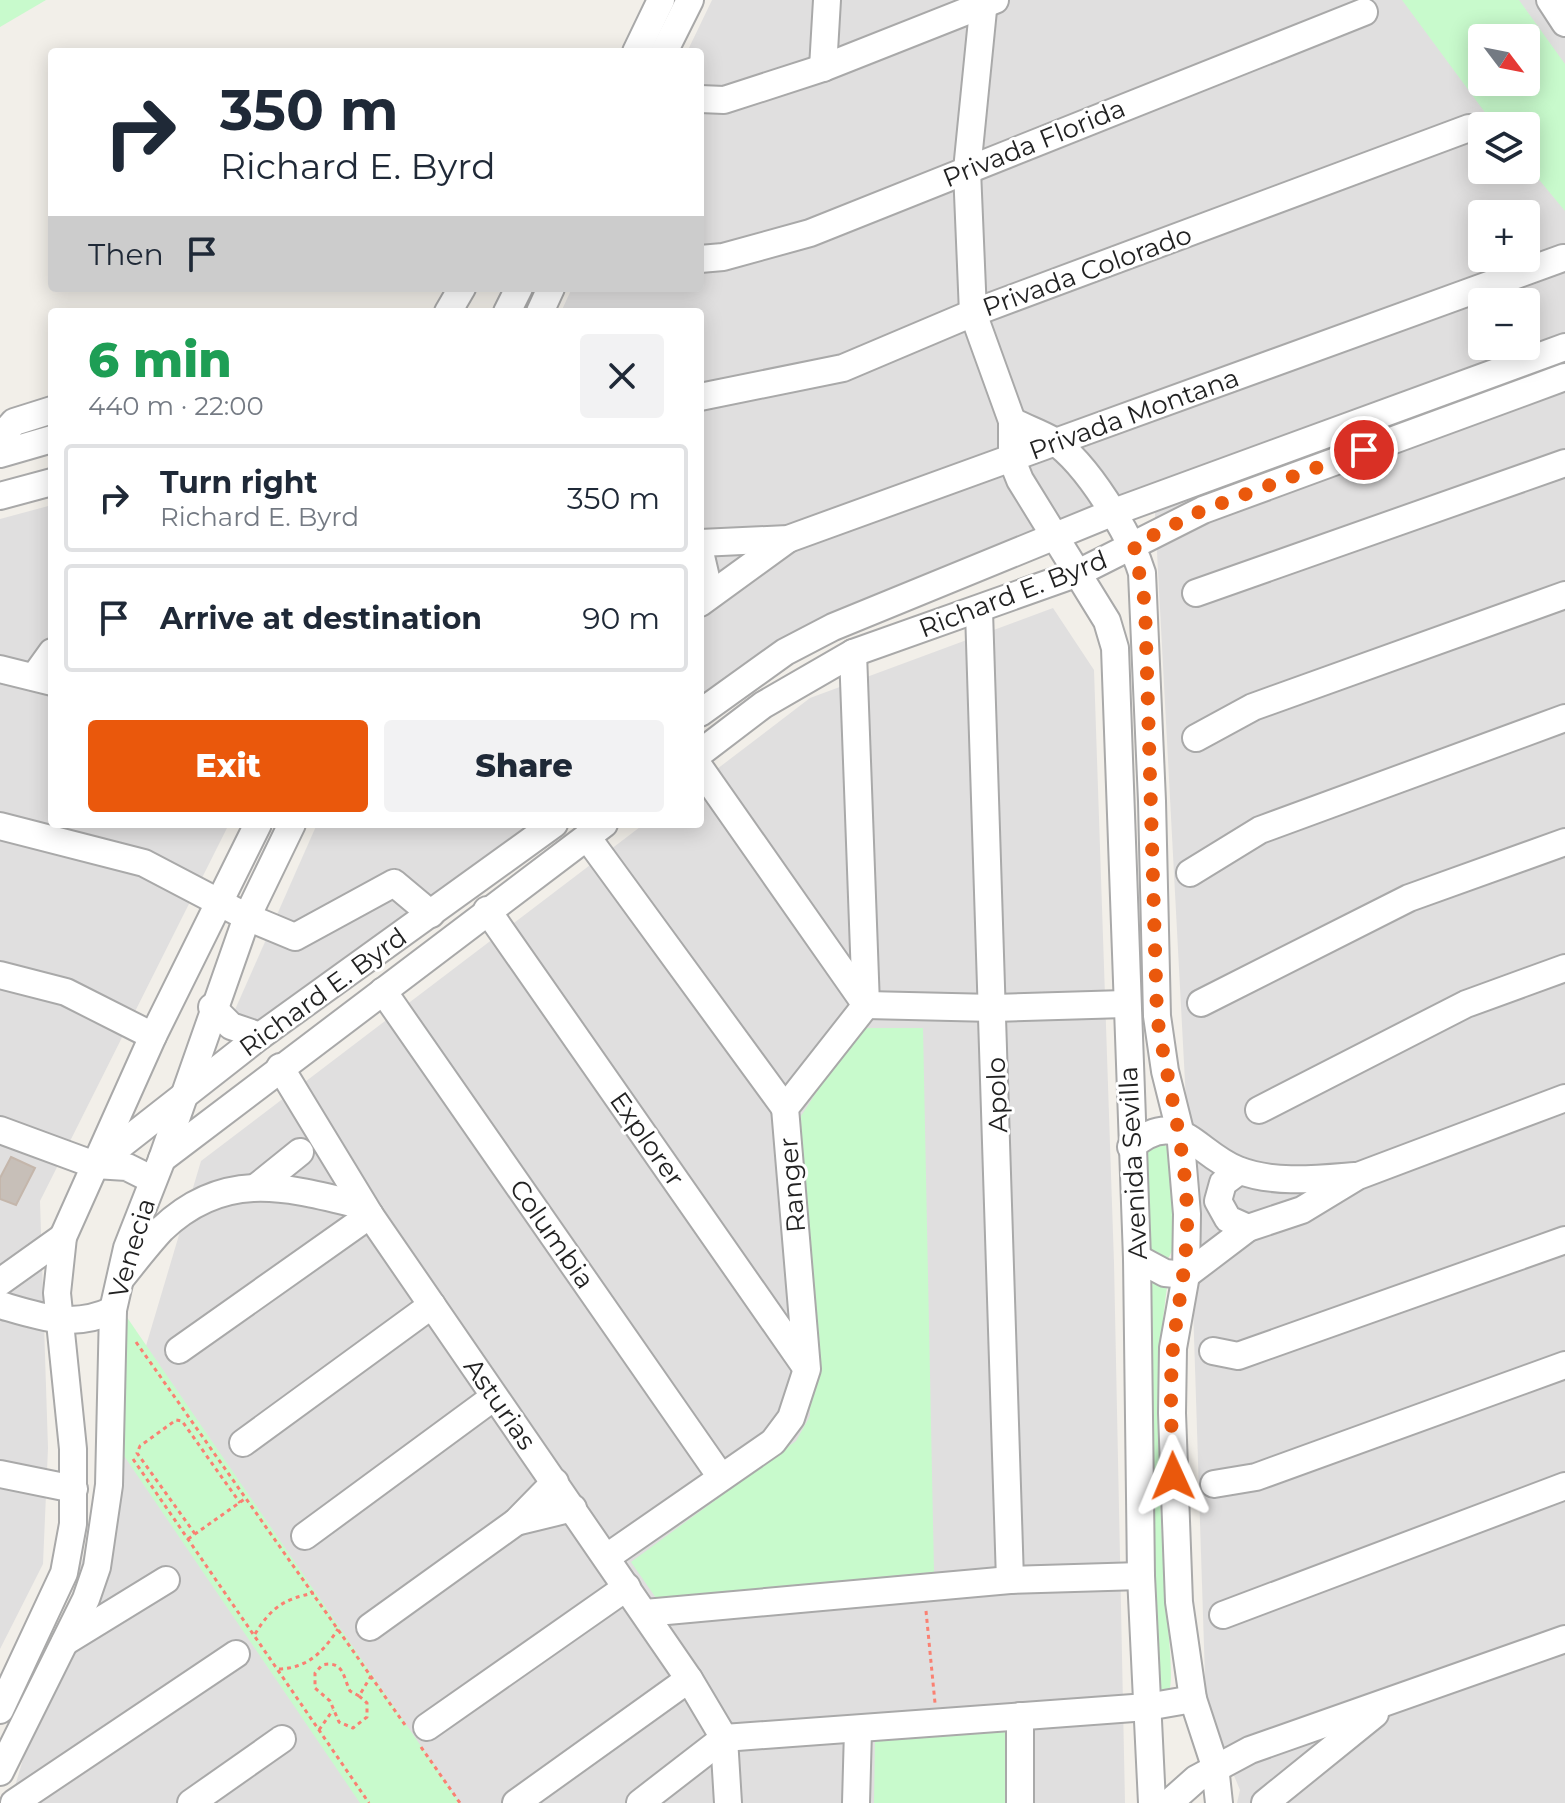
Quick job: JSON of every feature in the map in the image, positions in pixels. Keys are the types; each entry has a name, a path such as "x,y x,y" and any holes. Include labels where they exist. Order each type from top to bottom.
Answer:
{"street":[{"path":"823,68 827,0"},
{"path":"1550,0 1565,23"},
{"path":"704,99 724,100 823,68 987,2 967,170 973,313 1012,421 1012,460"},
{"path":"639,48 672,7"},
{"path":"665,48 672,7"},
{"name":"Privada Florida","path":"704,259 723,257 810,233 1364,12"},
{"name":"Privada Colorado","path":"704,396 843,368 973,313 1468,128"},
{"name":"Privada Montana","path":"704,543 788,539 1563,258"},
{"name":"Richard E. Byrd","path":"704,710 785,652 833,627 1057,538 1114,512 1565,347"},
{"name":"Richard E. Byrd","path":"704,750 763,705 853,653 979,611 1078,573 1203,510 1565,377"},
{"path":"0,438 14,422 48,411"},
{"path":"1012,421 1054,442"},
{"path":"0,454 48,440"},
{"name":"Avenida Sevilla","path":"1054,442 1114,512 1134,545 1145,604 1157,1016 1165,1071 1180,1131 1187,1214 1186,1275 1173,1348 1172,1413 1179,1602 1193,1699 1215,1766 1219,1803"},
{"name":"Avenida Sevilla","path":"1012,460 1107,621 1115,648 1125,1004 1137,1258 1141,1576 1152,1803"},
{"path":"1196,593 1565,463"},
{"path":"0,496 48,483"},
{"path":"705,599 788,539"},
{"path":"1196,738 1253,707 1565,595"},
{"name":"Apolo","path":"979,611 1010,1580"},
{"path":"853,653 866,1005"},
{"path":"0,669 43,680"},
{"path":"1190,873 1260,830 1565,718"},
{"path":"704,774 866,1005"},
{"path":"0,826 144,863 247,917 295,937 394,883 431,914"},
{"path":"0,1710 64,1573 73,1524 73,1449 58,1322 57,1293 63,1237 153,1036 256,828"},
{"name":"Venecia","path":"0,1772 86,1599 97,1567 106,1516 112,1429 113,1310 118,1282 212,1007 247,917 290,828"},
{"name":"Richard E. Byrd","path":"95,1165 260,1036 549,828"},
{"path":"596,830 785,1108"},
{"name":"Richard E. Byrd","path":"158,1169 280,1067 596,830"},
{"path":"1201,1003 1409,898 1565,842"},
{"name":"Explorer","path":"487,910 807,1369"},
{"path":"1259,1110 1466,1004 1565,968"},
{"path":"0,975 66,992 153,1036"},
{"name":"Columbia","path":"383,991 721,1477"},
{"path":"866,1005 994,1008 1125,1004"},
{"name":"Ranger","path":"607,1557 782,1433 791,1418 807,1369 785,1108 866,1005"},
{"path":"212,1007 231,1026 260,1036"},
{"name":"Asturias","path":"280,1067 367,1210 645,1613 724,1738"},
{"path":"1137,1258 1165,1273 1186,1275 1248,1228 1302,1210 1358,1176 1565,1098"},
{"path":"0,1130 95,1165 158,1169"},
{"path":"1131,1147 1153,1132 1180,1131 1239,1171 1302,1180 1358,1176"},
{"path":"259,1185 300,1152"},
{"path":"1239,1171 1223,1183 1218,1201 1228,1219 1248,1228"},
{"path":"118,1282 162,1229 189,1209 218,1194 259,1185 367,1210"},
{"path":"179,1350 367,1210"},
{"path":"0,1282 63,1237"},
{"path":"1213,1351 1238,1356 1565,1240"},
{"path":"0,1305 58,1322 76,1322 113,1310"},
{"path":"243,1443 432,1305"},
{"path":"1214,1484 1256,1477 1565,1365"},
{"path":"305,1536 494,1397"},
{"path":"0,1474 74,1489"},
{"path":"370,1627 516,1522 529,1505 555,1482"},
{"path":"1223,1615 1565,1486"},
{"path":"516,1522 573,1508"},
{"path":"645,1613 1010,1580 1141,1576"},
{"path":"65,1642 166,1580"},
{"path":"416,1731 627,1587"},
{"path":"1169,1803 1215,1766 1250,1750 1565,1639"},
{"path":"14,1803 236,1654"},
{"path":"19,1669 45,1682"},
{"path":"516,1803 689,1679"},
{"path":"640,1803 724,1738 1147,1707 1193,1699"},
{"path":"1265,1803 1313,1768 1390,1701"},
{"path":"1020,1716 1020,1803"},
{"path":"856,1803 858,1730"},
{"path":"724,1738 728,1803"},
{"path":"191,1803 282,1739"}],"path":[{"path":"113,1310 371,1676 416,1731 459,1803"},
{"path":"195,1534 137,1453 140,1446 176,1420 182,1421 240,1503"},
{"path":"112,1429 369,1803"},
{"path":"188,1539 246,1498"},
{"path":"924,1587 937,1723"},
{"path":"254,1634 275,1606 288,1598 314,1593"},
{"path":"278,1669 301,1666 320,1654 338,1629"},
{"path":"322,1665 342,1669 348,1687 359,1696 367,1703 367,1717 358,1726 344,1726 330,1701 313,1684 315,1673 322,1665"},
{"path":"359,1696 371,1676"},
{"path":"319,1730 333,1710"}],"shaded area":[{"path":"712,0 1565,0 1565,1803 1237,1803 1240,1790 1206,1708 1187,1120 1154,495 809,627 704,704 704,308 563,308 570,292 704,292 704,48 689,48"},
{"path":"48,506 48,828 227,828 40,1201 48,1448 43,1564 0,1649 0,519"},
{"path":"1053,608 1094,670 1114,1263 1125,1803 10,1803 201,1161 639,828 704,828 704,779 810,698"},
{"path":"315,828 534,828 255,1031 230,1021"}],"green space":[{"path":"0,0 46,0 0,27"},
{"path":"1402,0 1519,0 1536,24 1468,24 1468,89"},
{"path":"1540,29 1565,64 1565,211 1540,181 1540,112 1485,112 1473,96 1540,96"},
{"path":"858,1028 923,1028 934,1572 656,1598 631,1562 796,1441 810,1416 801,1116"},
{"path":"1159,1140 1168,1148 1177,1221 1173,1249 1167,1260 1150,1254 1141,1147"},
{"path":"1145,1279 1168,1280 1160,1355 1158,1430 1171,1671 1169,1691 1163,1692 1157,1688"},
{"path":"124,1313 460,1803 360,1803 116,1444"},
{"path":"1011,1731 1012,1803 874,1803 875,1739"}],"building":[{"path":"11,1157 35,1168 16,1205 0,1199 0,1178"}],"route":[{"path":"1173,1476 1173,1348 1186,1275 1187,1214 1180,1131 1165,1071 1157,1016 1145,604 1142,573 1134,545 1203,510 1364,450"}]}
